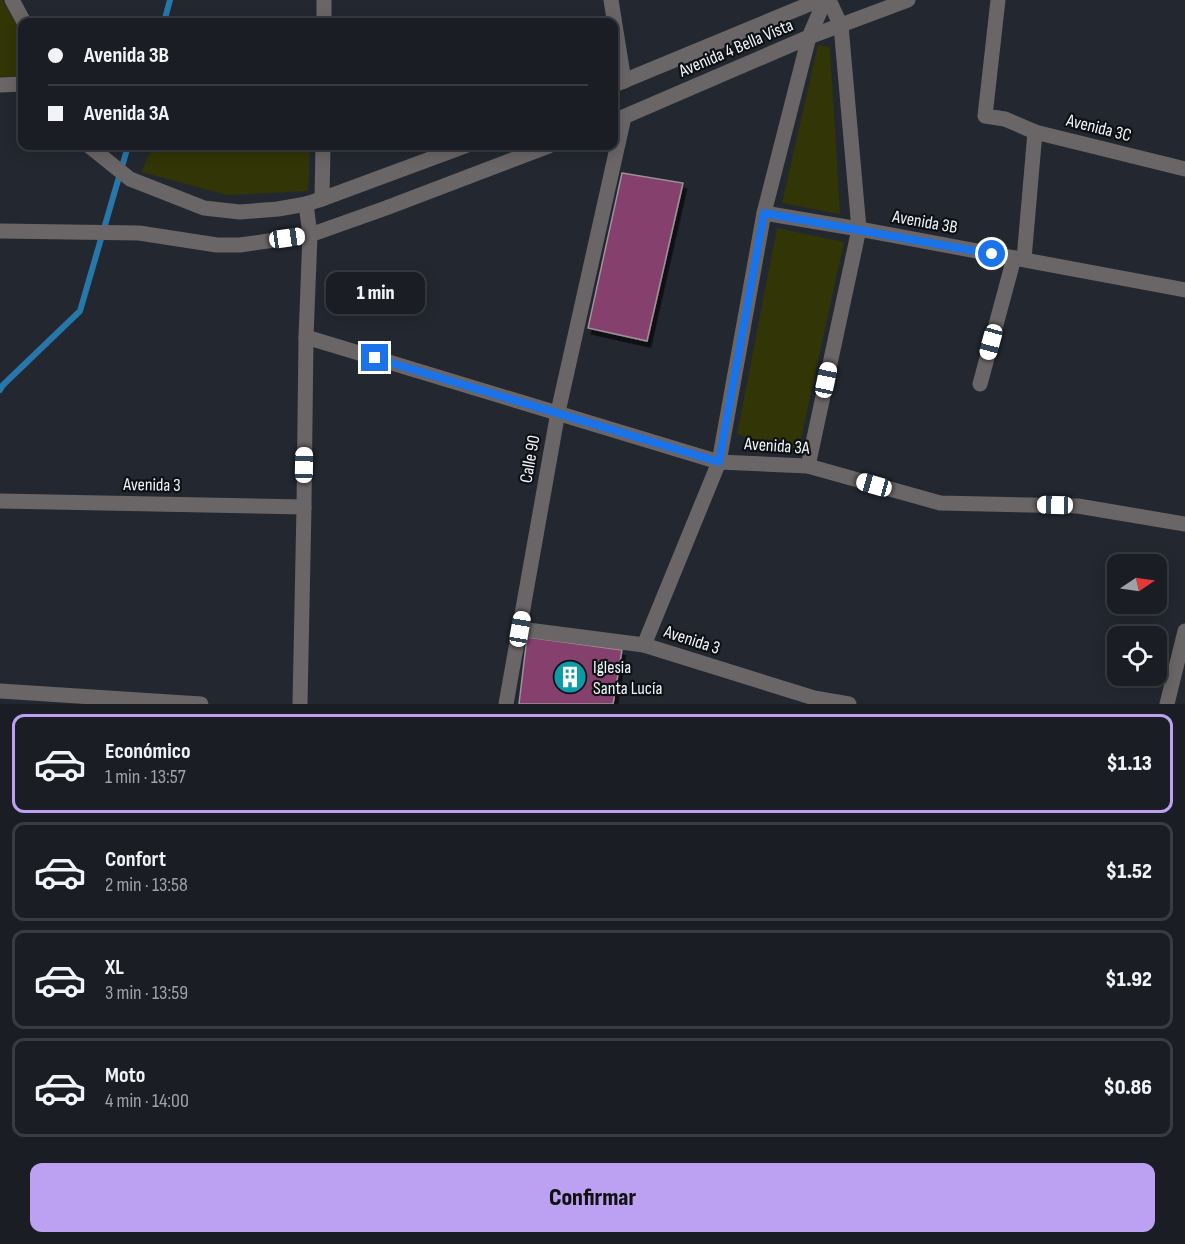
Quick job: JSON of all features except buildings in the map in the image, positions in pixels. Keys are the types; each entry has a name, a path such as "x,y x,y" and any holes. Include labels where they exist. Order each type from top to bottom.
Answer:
{"street":[{"path":"324,0 324,18"},
{"path":"611,0 613,18"},
{"name":"Avenida 4 Bella Vista","path":"619,83 819,0"},
{"path":"808,466 859,229 841,26 827,0"},
{"path":"644,645 719,462 764,213 809,38 827,0"},
{"name":"Avenida 4 Bella Vista","path":"619,119 809,38 908,0"},
{"name":"Avenida 3C","path":"998,0 985,116 1005,118 1035,132 1185,170"},
{"path":"16,3 22,18"},
{"path":"0,85 18,84"},
{"path":"980,384 1019,258 1035,132"},
{"path":"94,150 130,179 204,208 240,212 306,204 454,150"},
{"path":"322,199 323,150"},
{"path":"0,231 139,233 228,245 310,235 539,150"},
{"name":"Calle 90","path":"506,704 558,412 613,150"},
{"path":"300,704 306,338 310,235 306,204"},
{"name":"Avenida 3B","path":"764,213 1185,290"},
{"name":"Avenida 3A","path":"306,338 719,462 808,466 940,503 1078,506 1185,524"},
{"name":"Avenida 3","path":"0,501 304,507"},
{"name":"Avenida 3","path":"520,629 644,645 814,698 849,704"},
{"path":"1167,704 1185,631"},
{"path":"0,691 201,704"}],"green space":[{"path":"0,0 2,0 18,26 18,76 0,77"},
{"path":"818,45 830,47 840,214 782,203"},
{"path":"151,150 310,150 308,191 227,195 141,172"},
{"path":"777,228 844,242 798,453 737,434"}],"waterway":[{"path":"165,18 170,0"},
{"path":"0,390 80,311 127,150"}],"place":[{"name":"Iglesia Santa Lucía","path":"570,677"}],"route":[{"path":"375,358 719,462 764,213 992,254"}]}
